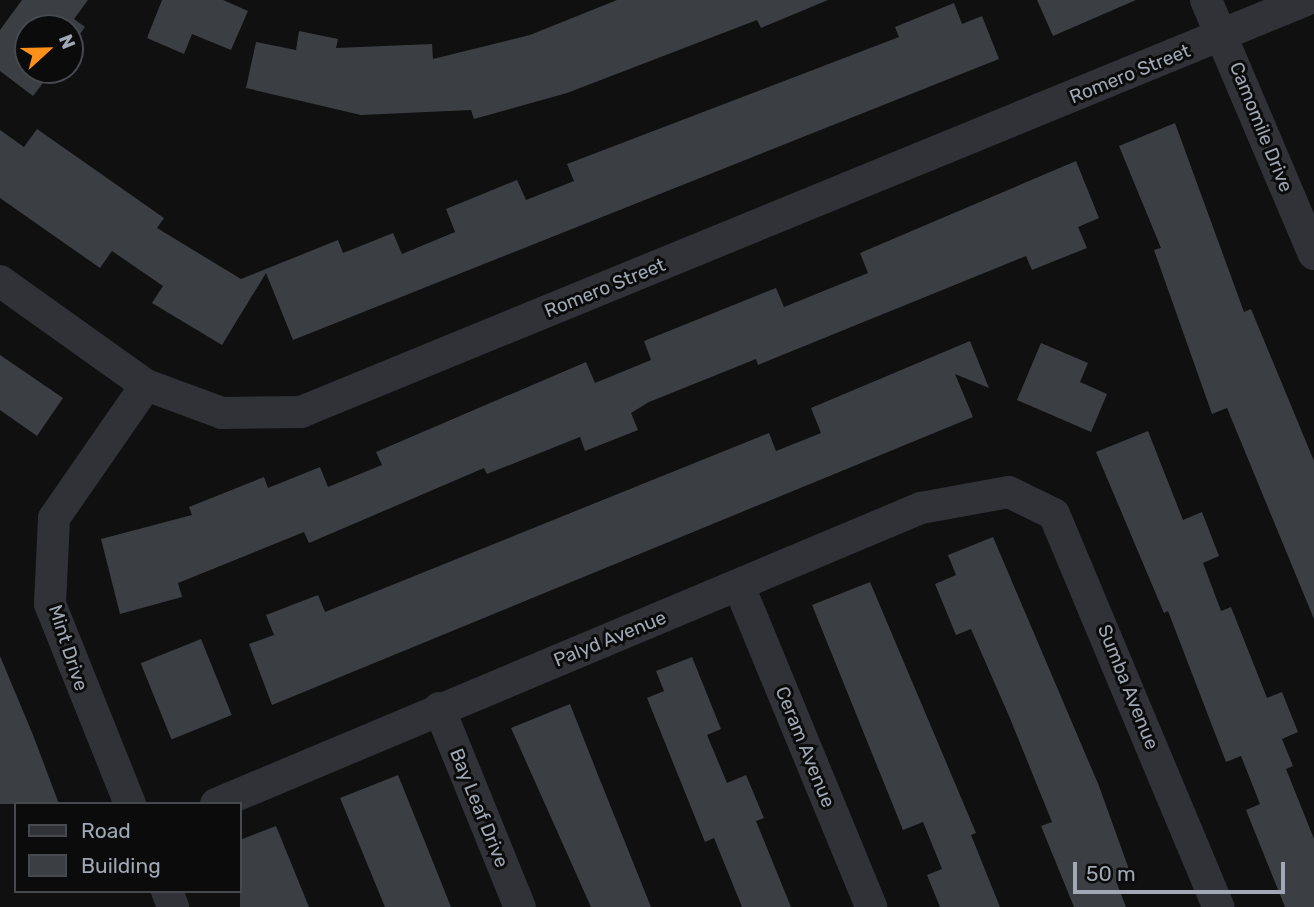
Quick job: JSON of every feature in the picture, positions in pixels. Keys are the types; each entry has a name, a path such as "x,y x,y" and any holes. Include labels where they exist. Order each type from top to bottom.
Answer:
{"street":[{"name":"Camomile Drive","path":"1206,0 1224,36 1314,254"},
{"name":"Romero Street","path":"0,281 146,385 222,413 301,412 1224,36 1306,0"},
{"name":"Mint Drive","path":"129,802 50,604 54,518 146,385"},
{"name":"Palyd Avenue","path":"221,802 439,708 739,586 921,508 1009,492"},
{"name":"Sumba Avenue","path":"1009,492 1054,514 1218,907"},
{"name":"Ceram Avenue","path":"739,586 871,907"},
{"name":"Bay Leaf Drive","path":"439,708 520,907"}],"building":[{"path":"22,0 88,0 78,14 14,14 14,82 0,71 0,30"},
{"path":"162,0 223,0 248,11 231,50 192,34 184,54 147,38"},
{"path":"617,0 828,0 761,28 757,20 567,93 474,119 471,110 361,115 246,88 256,42 296,50 299,31 338,39 336,48 432,44 433,59 530,35"},
{"path":"1037,0 1136,0 1053,36"},
{"path":"954,3 962,24 982,16 999,59 293,340 266,273 222,345 152,303 163,286 112,251 100,268 0,198 0,130 24,147 37,129 164,218 157,228 241,279 338,240 343,253 393,233 402,254 455,232 446,209 517,180 526,200 574,181 567,164 899,37 895,27"},
{"path":"17,84 42,84 33,96"},
{"path":"1175,123 1244,312 1251,309 1314,461 1314,619 1227,408 1212,414 1154,250 1161,248 1119,146"},
{"path":"1076,161 1099,218 1078,227 1087,248 1032,270 1026,256 758,365 756,359 649,402 631,413 638,430 585,451 580,437 487,474 484,468 309,543 304,532 178,583 182,597 120,614 101,539 192,515 189,507 264,477 268,488 320,467 328,487 382,465 376,452 586,362 595,383 651,360 644,341 776,288 784,307 868,273 860,253"},
{"path":"970,341 989,388 955,374 973,417 272,705 249,644 274,635 266,615 318,595 325,612 769,433 776,451 821,433 811,408"},
{"path":"1041,343 1088,363 1080,382 1107,394 1091,432 1017,400"},
{"path":"0,355 63,398 37,436 0,410"},
{"path":"1148,431 1183,520 1202,512 1219,556 1203,563 1221,611 1231,607 1267,698 1282,692 1298,732 1282,739 1293,766 1286,769 1314,839 1314,907 1285,907 1246,810 1260,804 1241,756 1226,762 1168,611 1164,613 1096,452"},
{"path":"993,537 1099,786 1131,875 1116,881 1126,907 1074,907 1041,826 1052,822 1009,716 971,629 956,635 935,584 956,575 948,555"},
{"path":"870,582 976,833 971,835 1000,907 940,907 927,875 942,869 923,822 903,830 812,605"},
{"path":"201,639 232,715 171,739 141,663"},
{"path":"0,656 58,802 0,804"},
{"path":"692,657 721,729 707,735 727,783 746,775 764,818 756,821 791,907 742,907 714,838 705,842 647,698 664,691 656,671"},
{"path":"570,704 651,907 591,907 511,728"},
{"path":"398,775 451,907 385,907 340,798"},
{"path":"276,826 309,907 240,907 242,839"}]}
